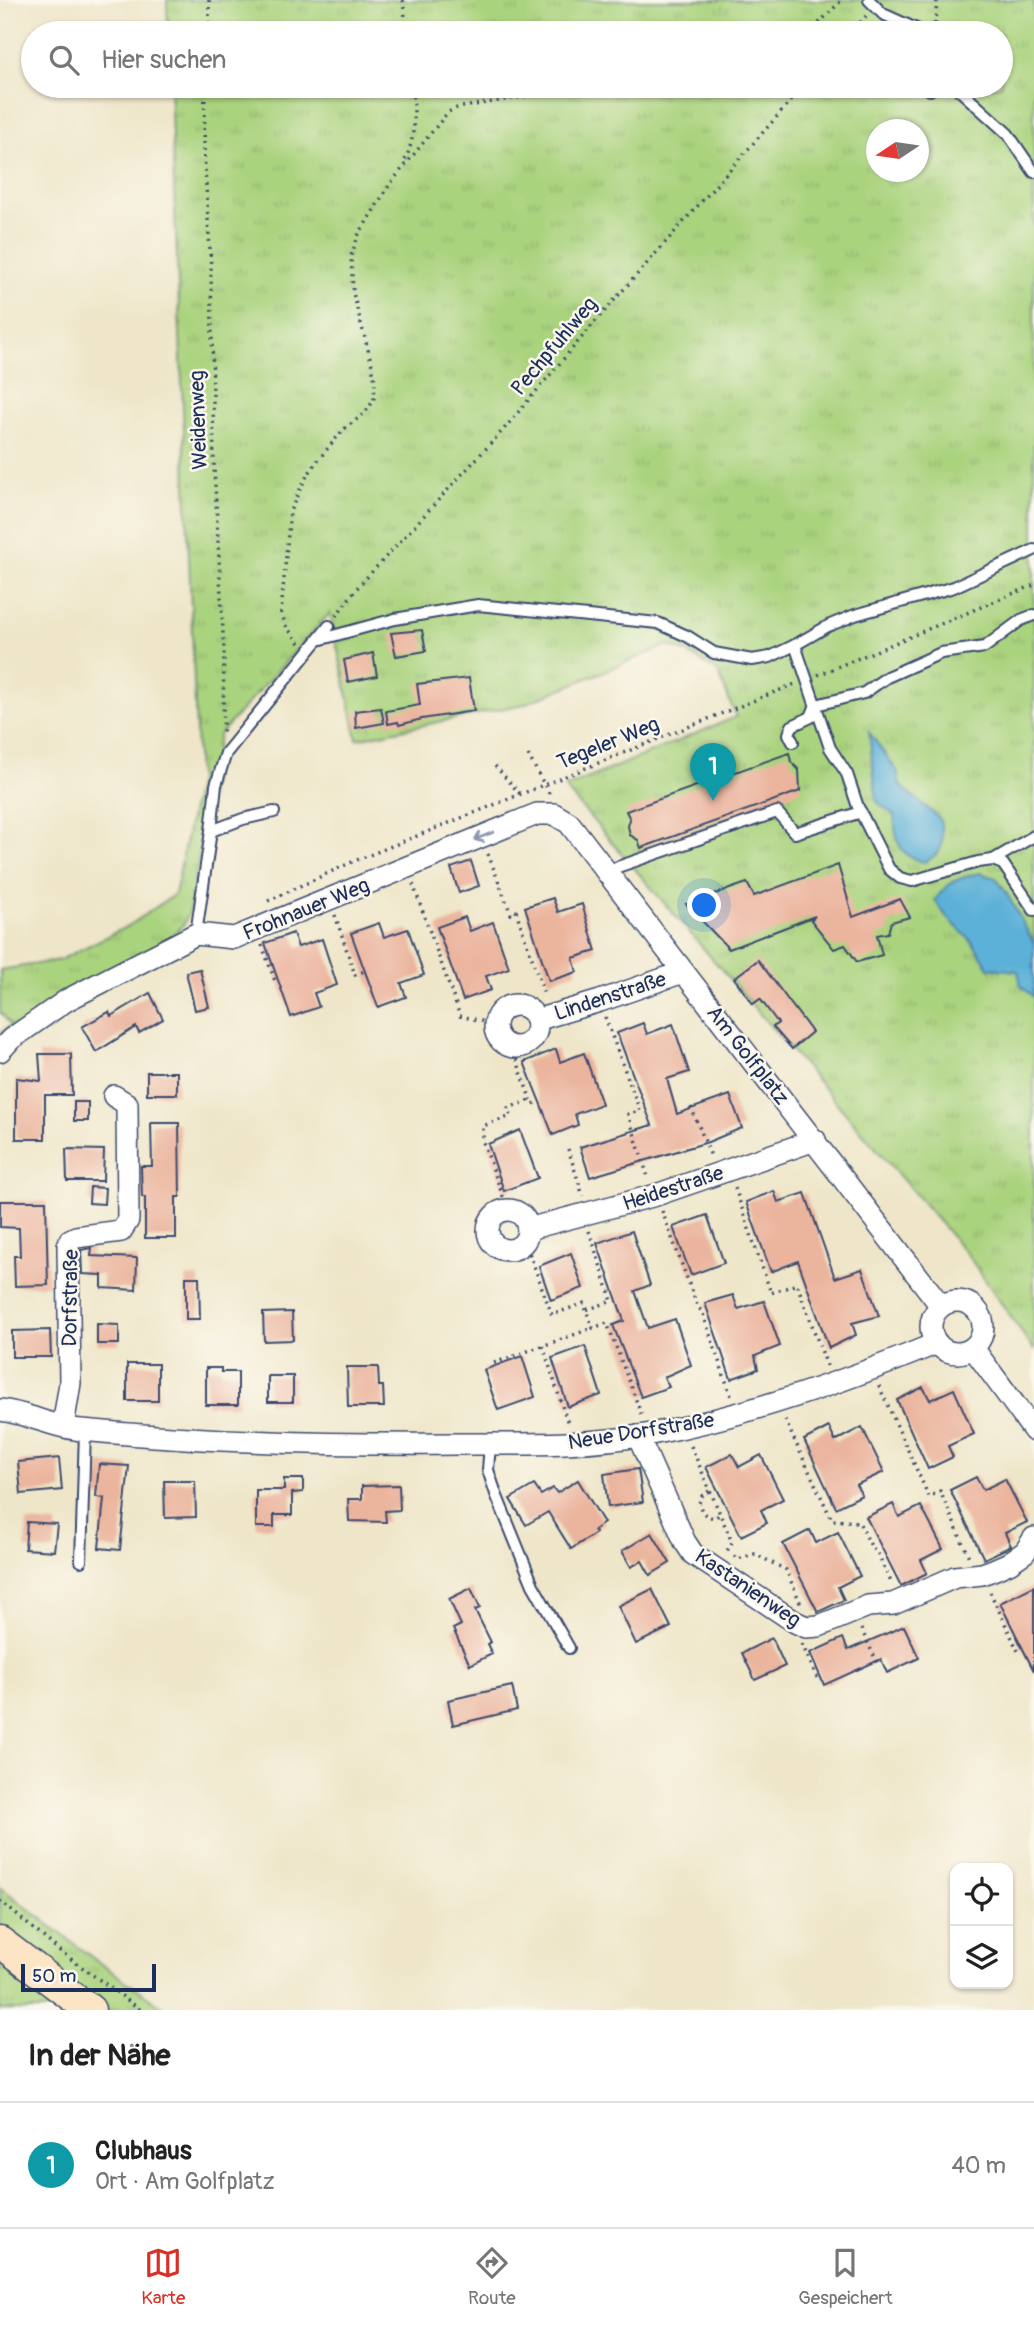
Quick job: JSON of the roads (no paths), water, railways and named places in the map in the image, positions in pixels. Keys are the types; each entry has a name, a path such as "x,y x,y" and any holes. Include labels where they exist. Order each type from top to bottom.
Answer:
{"main road":[{"path":"0,1942 90,2010"}],"street":[{"name":"Am Golfplatz","path":"546,814 569,822 941,1306"},
{"name":"Frohnauer Weg","path":"196,934 234,939 482,837 546,814"},
{"path":"0,1051 11,1039 67,1000 196,934"},
{"name":"Lindenstraße","path":"543,1018 532,1039 522,1046 512,1046 498,1037 495,1024 498,1014 511,1005 524,1007 543,1018 683,971"},
{"name":"Dorfstraße","path":"63,1426 70,1383 70,1240 121,1231 128,1220 127,1104 114,1096"},
{"name":"Heidestraße","path":"526,1236 522,1216 508,1210 498,1213 490,1222 489,1234 492,1242 503,1250 511,1250 526,1236 815,1140"},
{"path":"959,1300 975,1307 982,1318 984,1329 973,1348 956,1353 946,1351 937,1343 931,1325 941,1306 959,1300"},
{"name":"Neue Dorfstraße","path":"85,1431 328,1445 574,1444 643,1435 737,1415 871,1371 937,1343"},
{"path":"973,1348 1034,1431"},
{"path":"0,1410 15,1411 85,1431"},
{"name":"Kastanienweg","path":"643,1435 685,1542 693,1554 721,1561 804,1625 868,1606 900,1602 955,1577 979,1575 1009,1563 1025,1552 1034,1538"}],"lane":[{"path":"869,0 883,14 898,21"},
{"path":"968,98 1008,134 1034,172"},
{"path":"318,640 395,619 478,605 658,623 687,636 714,653 751,660 770,657 855,615 954,587 1034,550"},
{"path":"816,705 864,693 887,677 941,653 985,647 1034,615"},
{"path":"196,934 216,785 226,753 329,626"},
{"path":"795,646 830,748 848,774 861,812 881,855 889,869 900,878 912,881 925,879 978,862 993,860 1034,836"},
{"path":"793,742 789,733 792,726 811,717 816,705"},
{"path":"606,871 777,811 795,834 861,812"},
{"path":"211,831 243,819 274,812"},
{"path":"993,860 1003,864 1034,910"},
{"path":"81,1561 85,1431"},
{"path":"490,1444 488,1470 496,1494 533,1585 569,1648"}],"water":[{"path":"869,732 897,771 900,785 940,819 942,845 932,858 925,862 903,852 897,840 894,815 877,802"},
{"path":"979,873 996,878 1034,943 1034,997 1021,986 1018,971 989,968 972,942 946,916 935,900 954,882"}],"place":[{"name":"Clubhaus","path":"713,801"}]}
